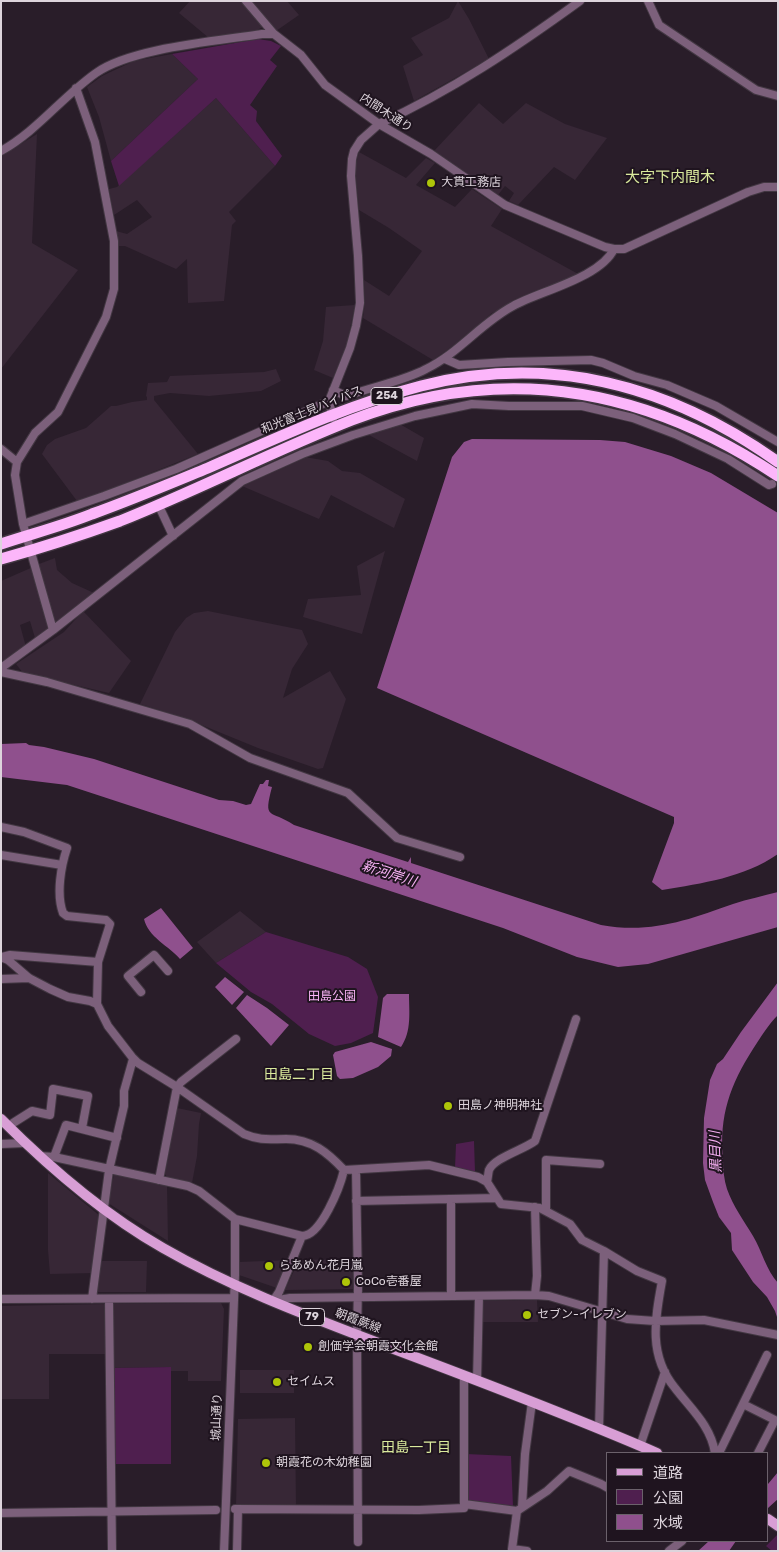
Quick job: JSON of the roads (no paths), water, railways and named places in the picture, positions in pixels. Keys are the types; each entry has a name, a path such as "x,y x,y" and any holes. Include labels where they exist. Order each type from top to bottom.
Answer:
{"highway":[{"name":"和光富士見バイパス","path":"1,544 90,515 332,416 408,390 464,378 509,374 566,376 623,386 677,404 729,430 778,462"},
{"name":"和光富士見バイパス","path":"1,559 119,521 337,427 393,407 448,395 505,389 562,391 619,402 674,419 720,441 775,480"}],"main road":[{"name":"朝霞蕨線","path":"1,1119 38,1155 103,1208 162,1247 234,1284 273,1302 532,1402 655,1452"}],"street":[{"name":"内間木通り","path":"246,1 274,34 300,55 325,85 380,124 431,154 505,204 614,249"},
{"path":"337,427 332,416 329,401 350,348 360,303 351,176 352,159 360,140 380,124 459,83 516,47 580,1"},
{"path":"648,1 659,25 756,90 778,96"},
{"path":"1,150 26,136 76,88 98,72 119,62 158,51 234,38 274,34"},
{"path":"53,630 23,524 15,475 17,462 35,433 58,412 106,317 114,289 114,241 95,142 76,88"},
{"path":"333,390 346,396 414,375 445,359 485,325 513,306 580,278 610,258 614,249 624,248 748,192 761,188 778,187"},
{"path":"445,359 459,366 508,362 590,360 603,363 620,372 667,385 716,406 778,442"},
{"path":"23,524 176,469 329,401"},
{"path":"1,668 53,630 234,486 249,477 353,435 415,416 472,404 582,406 613,412 658,426 728,459 769,485 775,480"},
{"path":"1,449 17,462"},
{"path":"158,504 173,536"},
{"path":"1,672 55,684 190,724 250,758 348,794 397,838 460,857"},
{"path":"1,827 24,832 67,848 62,865 61,907 63,914 106,920 110,924 98,962 97,1004 108,1026 133,1058 244,1134 255,1139 298,1140 318,1147 328,1153 344,1170 429,1165 478,1177 487,1182 501,1204 535,1207 546,1211 570,1224 582,1240 637,1271 662,1280 655,1321 656,1350 665,1372 674,1387 708,1428 717,1452"},
{"path":"1,855 62,865"},
{"path":"2,957 10,955 98,962"},
{"path":"141,992 128,976 154,955 168,971"},
{"path":"2,957 29,978 68,997 97,1004"},
{"path":"1,979 29,978"},
{"path":"487,1182 490,1169 500,1158 526,1148 535,1141 576,1018"},
{"path":"159,1180 177,1087 236,1040"},
{"path":"92,1299 109,1170 124,1106 124,1091 133,1058"},
{"path":"9,1127 32,1111 50,1115 53,1089 88,1096 82,1128"},
{"path":"54,1157 66,1125 117,1138"},
{"path":"1,1144 25,1143"},
{"path":"38,1155 188,1186 199,1190 235,1220 302,1236 307,1236 312,1232 324,1217 333,1200 344,1170"},
{"path":"546,1211 546,1160 600,1164"},
{"path":"356,1170 358,1542"},
{"path":"356,1201 497,1198"},
{"path":"451,1199 451,1296"},
{"path":"535,1207 537,1276 535,1295"},
{"name":"城山通り","path":"224,1551 234,1298 235,1220"},
{"path":"273,1302 302,1236"},
{"path":"599,1429 604,1251"},
{"path":"273,1302 290,1298 535,1295 548,1296 627,1319 655,1321 704,1320 778,1335"},
{"path":"477,1381 479,1296"},
{"path":"1,1299 234,1298"},
{"path":"109,1300 112,1551"},
{"path":"718,1452 766,1355"},
{"path":"640,1446 665,1372"},
{"path":"237,1551 237,1509 464,1508 464,1376"},
{"path":"527,1551 512,1549 520,1509 532,1402"},
{"path":"743,1404 775,1420 759,1452"},
{"path":"464,1504 520,1509 546,1491 569,1471 606,1487"},
{"path":"1,1512 216,1510"},
{"path":"669,1551 679,1542"}],"water":[{"path":"472,439 600,440 625,442 671,456 711,473 778,513 778,854 751,869 737,874 707,882 662,890 652,882 674,823 674,817 377,688 452,457 464,442"},
{"name":"新河岸川","path":"26,743 94,759 219,800 233,801 246,805 251,804 260,784 269,780 268,786 272,787 268,805 269,810 274,815 294,825 408,862 411,857 411,863 601,925 636,928 653,927 685,920 739,902 778,892 778,927 648,964 618,967 577,957 503,928 67,785 1,777 1,744"},
{"path":"161,908 193,948 180,959 154,936 146,925 144,919"},
{"path":"225,977 244,992 232,1005 215,987"},
{"name":"黒目川","path":"778,982 778,1015 753,1049 732,1088 725,1115 722,1143 724,1174 729,1195 756,1242 770,1272 778,1283 778,1320 767,1297 753,1282 732,1250 731,1233 719,1217 713,1202 705,1180 703,1163 704,1118 710,1080 717,1064 723,1059"},
{"path":"387,994 409,994 408,1028 405,1041 401,1047 378,1037 383,998"},
{"path":"247,995 289,1025 271,1046 236,1008"},
{"path":"371,1042 392,1049 391,1056 378,1067 353,1078 340,1079 337,1076 333,1055 335,1052"},
{"path":"778,1472 778,1499 769,1507 769,1483"},
{"path":"708,1542 735,1542 729,1551 698,1551"}],"place":[{"name":"大貫工務店","path":"431,183"},
{"name":"田島ノ神明神社","path":"448,1106"},
{"name":"らあめん花月嵐","path":"269,1266"},
{"name":"CoCo壱番屋","path":"346,1282"},
{"name":"セブン-イレブン","path":"527,1315"},
{"name":"創価学会朝霞文化会館","path":"308,1347"},
{"name":"セイムス","path":"277,1382"},
{"name":"朝霞花の木幼稚園","path":"266,1463"}],"district":[{"name":"大字下内間木","path":"670,178"},
{"name":"田島二丁目","path":"299,1075"},
{"name":"田島一丁目","path":"416,1448"}],"park label":[{"name":"田島公園","path":"332,997"}]}
